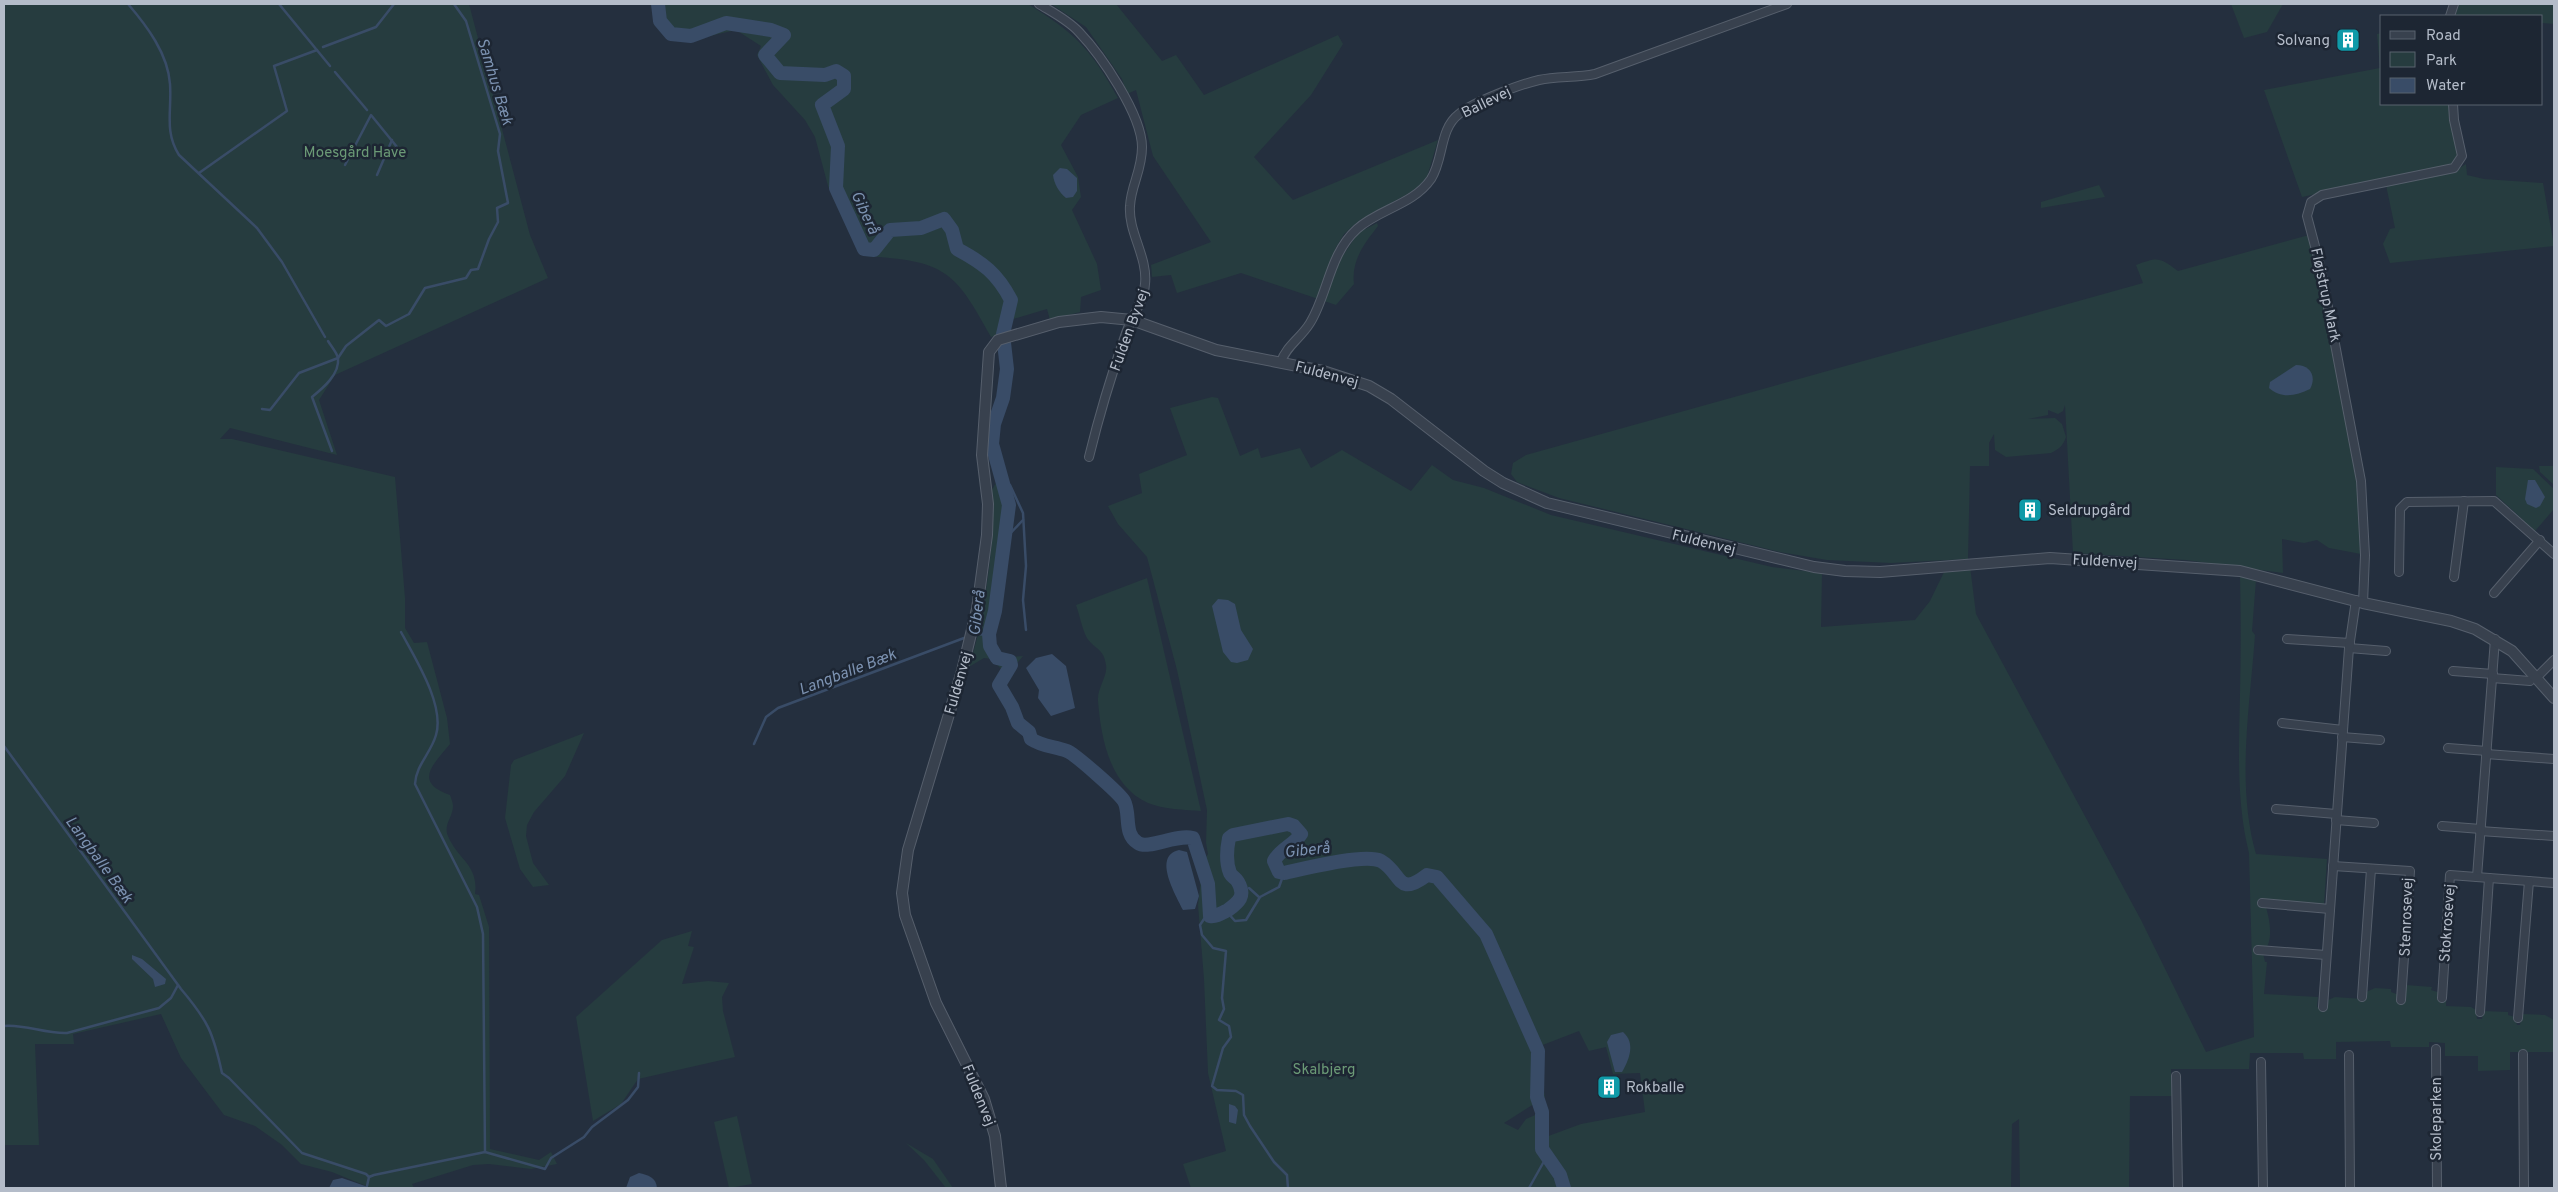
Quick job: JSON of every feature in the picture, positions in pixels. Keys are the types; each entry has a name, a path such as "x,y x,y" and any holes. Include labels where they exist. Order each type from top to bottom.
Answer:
{"street":[{"name":"Fulden Byvej","path":"1039,4 1079,32 1100,59 1123,95 1140,129 1142,162 1139,176 1132,192 1130,215 1145,270 1146,283 1125,334 1089,456"},
{"name":"Ballevej","path":"1281,362 1284,352 1310,323 1336,257 1347,241 1357,229 1411,199 1423,188 1432,177 1450,122 1459,113 1527,83 1595,74 1787,4"},
{"name":"Fløjstrup Mark","path":"2360,602 2365,555 2361,480 2320,265 2307,216 2311,202 2322,196 2454,168 2461,161 2462,156 2453,105"},
{"name":"Fuldenvej","path":"1001,1188 995,1136 984,1099 936,1003 905,915 902,893 908,850 962,671 977,609 987,535 988,504 982,455 982,432 989,352 998,340 1010,336 1059,322 1101,317 1132,320 1216,350 1331,373 1369,386 1390,399 1484,471 1530,496 1599,516 1814,567 1845,572 1880,572 2016,559 2076,559 2240,571 2360,602 2451,621 2475,629 2495,639 2512,651 2534,679 2554,698"},
{"path":"2399,572 2401,506 2407,502 2490,500 2498,503 2554,554"},
{"path":"2454,577 2464,501"},
{"path":"2494,593 2540,540"},
{"path":"2323,1007 2350,646 2360,602"},
{"path":"2287,639 2386,651"},
{"name":"Stokrosevej","path":"2477,877 2495,639"},
{"path":"2453,671 2534,679 2554,660"},
{"path":"2282,723 2380,740"},
{"path":"2448,748 2554,759"},
{"path":"2276,809 2374,822"},
{"path":"2442,826 2554,836"},
{"name":"Stenrosevej","path":"2333,866 2410,871 2402,1000"},
{"path":"2362,997 2371,869"},
{"name":"Stokrosevej","path":"2442,998 2450,875 2554,883"},
{"path":"2480,1012 2489,878"},
{"path":"2518,1018 2528,881"},
{"path":"2262,903 2330,909"},
{"path":"2258,950 2326,955"},
{"name":"Skoleparken","path":"2436,1049 2437,1188"},
{"path":"2523,1054 2524,1188"},
{"path":"2349,1055 2350,1188"},
{"path":"2261,1062 2263,1188"},
{"path":"2176,1076 2178,1188"}],"green space":[{"name":"Moesgård Have","path":"4,4 469,4 530,235 548,278 335,375 319,400 337,455 230,428 220,439 232,439 395,477 405,598 405,628 414,643 427,642 447,718 450,744 433,766 429,779 439,790 450,795 453,806 447,825 448,836 471,869 474,876 475,894 479,895 489,927 490,1149 539,1160 551,1152 557,1164 531,1169 489,1164 473,1165 412,1184 414,1188 371,1188 332,1172 301,1164 282,1145 255,1126 224,1115 181,1058 161,1014 73,1034 74,1044 35,1044 39,1145 4,1145"},
{"path":"653,4 1028,4 1058,24 1090,54 1118,98 1081,115 1061,145 1078,177 1081,197 1072,210 1097,264 1101,290 1081,297 1080,312 1050,320 1047,309 1010,320 1007,332 991,337 967,296 944,273 913,261 865,256 860,253 828,186 815,137 805,120 773,85 757,55 761,46 736,30 692,40 674,41 656,27"},
{"path":"1051,4 1116,4 1162,61 1176,55 1204,95 1338,35 1343,44 1311,95 1254,157 1293,200 1438,140 1427,177 1417,189 1360,220 1344,234 1335,249 1344,254 1358,233 1377,223 1378,226 1363,246 1357,260 1354,284 1336,305 1241,273 1177,293 1171,275 1152,277 1151,265 1211,242 1153,156 1136,90 1127,94 1122,79 1086,27"},
{"path":"2231,4 2283,4 2267,32 2244,38"},
{"path":"2459,4 2554,4 2554,24 2543,23 2543,15 2455,15"},
{"path":"2380,33 2380,68 2377,34"},
{"path":"2380,68 2380,105 2450,105 2451,125 2459,152 2458,158 2448,166 2302,197 2264,90"},
{"path":"2466,164 2467,175 2484,179 2543,183 2554,246 2390,263 2383,244 2390,229 2395,228 2386,185 2458,169"},
{"path":"2099,185 2105,197 2041,208 2041,202"},
{"path":"2309,235 2357,465 2361,554 2329,548 2317,540 2304,543 2282,539 2283,573 2186,560 2073,553 2065,405 2063,411 2058,414 2048,410 2048,415 2028,419 2055,418 2062,424 2066,437 2062,445 2056,450 2051,453 2006,457 1995,450 1994,434 1989,443 1989,466 1970,466 1968,559 1891,563 1827,560 1780,552 1559,498 1517,482 1511,474 1513,463 1526,455 2143,283 2136,265 2149,261 2162,261 2178,271"},
{"name":"Skalbjerg","path":"1212,397 1218,398 1240,456 1258,448 1261,458 1300,448 1311,468 1342,450 1411,491 1432,465 1453,480 1484,488 1551,515 1772,567 1822,573 1821,627 1915,620 1930,601 1945,570 1970,566 1976,614 2141,920 2206,1052 2254,1037 2249,853 2242,814 2239,774 2240,576 2256,580 2252,631 2255,635 2246,745 2246,773 2250,827 2256,854 2327,859 2324,905 2259,905 2266,907 2270,931 2269,943 2263,953 2265,962 2267,962 2264,994 2318,997 2317,1007 2324,1008 2326,1001 2335,997 2363,999 2366,992 2375,988 2391,989 2391,992 2399,995 2399,1002 2404,1003 2406,985 2432,987 2431,990 2438,992 2440,999 2446,1000 2446,1006 2471,1007 2476,1010 2477,1019 2482,1019 2483,1011 2508,1012 2508,1015 2515,1017 2517,1025 2520,1025 2522,1014 2545,1015 2554,1020 2554,1052 2510,1052 2510,1070 2478,1071 2478,1056 2445,1056 2445,1043 2429,1042 2429,1047 2391,1047 2390,1041 2336,1042 2336,1059 2304,1059 2303,1053 2250,1053 2249,1069 2171,1069 2172,1096 2130,1096 2129,1188 2020,1188 2019,1119 2012,1124 2011,1188 1191,1188 1183,1164 1226,1151 1208,1073 1204,979 1198,905 1203,862 1208,854 1206,843 1207,810 1177,670 1147,557 1118,524 1108,506 1142,493 1139,474 1187,455 1170,408","holes":["1579,1031 1589,1051 1606,1047 1613,1074 1640,1073 1645,1112 1581,1124 1543,1138 1542,1112 1526,1119 1518,1130 1504,1123 1545,1097 1540,1069 1540,1046"]},
{"path":"2539,466 2554,466 2554,485 2540,472"},
{"path":"2496,467 2533,469 2554,489 2554,509 2535,531 2496,495"},
{"path":"1004,471 1013,505 993,644 999,654 1011,657 1023,656 1018,662 1001,669 992,659 984,658 967,668 980,624 986,587 992,540 991,493"},
{"path":"1147,578 1201,811 1160,807 1148,803 1135,795 1116,773 1105,745 1099,716 1098,696 1106,669 1105,659 1101,652 1087,638 1076,605"},
{"path":"584,733 565,776 534,812 527,825 526,836 533,863 549,885 533,887 520,869 505,818 511,765 514,760"},
{"path":"692,931 688,946 694,947 682,984 708,981 729,983 722,997 723,1011 735,1057 638,1079 621,1104 593,1121 576,1017 662,940"},
{"path":"737,1116 752,1184 729,1188 714,1122"},
{"path":"906,1143 933,1159 953,1188 946,1188 924,1160"}],"water":[{"path":"1060,168 1067,169 1077,178 1077,191 1073,197 1066,198 1056,185 1053,175"},
{"path":"2296,365 2301,365 2311,372 2313,380 2310,389 2284,395 2278,394 2269,388 2270,382"},
{"path":"2528,480 2535,480 2545,497 2540,506 2536,508 2527,504 2525,499"},
{"path":"1218,599 1228,600 1235,604 1241,630 1253,649 1248,660 1237,663 1231,662 1223,652 1212,606"},
{"path":"1052,654 1066,666 1075,708 1051,716 1038,698 1039,690 1026,668 1036,658"},
{"path":"1179,850 1187,852 1199,896 1195,909 1183,910 1168,877 1167,860 1171,854"},
{"path":"132,955 142,959 166,979 165,984 155,987 153,979 132,959"},
{"path":"1623,1032 1629,1041 1630,1052 1622,1072 1615,1072 1607,1042 1611,1035"},
{"path":"1229,1104 1235,1106 1238,1110 1236,1124 1229,1122"},
{"path":"639,1173 653,1179 657,1188 626,1188 630,1177"},
{"path":"342,1178 371,1188 329,1188 333,1180"}],"waterway":[{"path":"128,4 149,31 165,62 170,84 170,129 174,146 179,155 257,228 282,262 325,337"},
{"path":"279,4 330,66"},
{"path":"323,47 376,27 394,4"},
{"name":"Samhus Bæk","path":"262,409 270,410 299,373 338,358 346,346 379,320 386,326 409,314 425,288 466,278 471,270 478,269 489,239 498,222 497,208 508,203 498,151 500,134 466,21 454,4"},
{"name":"Giberå","path":"658,4 660,21 671,34 691,36 726,23 771,30 784,35 765,55 780,73 825,75 836,71 844,76 844,89 822,105 838,146 836,188 864,249 874,250 890,230 921,228 944,219 952,230 957,249 989,270 1011,300 1003,334 1007,369 1003,398 994,424 992,444 1009,505 995,611 989,634 990,646 997,658 1010,661 1011,665 999,685 1012,707 1018,723 1029,732 1031,739 1040,744 1062,749 1072,754 1114,790 1124,801 1130,834 1138,843 1149,845 1178,838 1193,838 1208,884 1210,916 1228,910 1238,901 1241,895 1238,882 1231,874 1228,865 1229,838 1233,835 1288,824 1294,826 1301,834 1274,861 1279,872 1284,873 1348,860 1373,859 1381,861 1388,866 1405,884 1410,884 1427,875 1437,877 1486,934 1538,1051 1537,1097 1542,1112 1542,1149 1560,1175 1564,1188"},
{"path":"199,173 287,111 274,66 317,50"},
{"path":"335,72 367,110"},
{"path":"345,165 371,115 397,147"},
{"path":"377,175 392,140"},
{"path":"328,341 338,358 338,364 334,375 312,397 332,451"},
{"path":"1002,480 1010,485 1023,513 1026,566 1023,600 1026,630"},
{"path":"1005,539 1023,520"},
{"path":"401,632 421,668 433,696 438,723 434,741 418,771 415,784 477,907 483,934 485,1152"},
{"name":"Langballe Bæk","path":"975,636 976,634 989,635"},
{"name":"Langballe Bæk","path":"754,744 766,717 778,708 964,638"},
{"name":"Langballe Bæk","path":"4,746 198,1010 216,1047 222,1073 302,1153 366,1174 369,1177"},
{"path":"1226,911 1235,921 1246,920 1260,897 1279,887 1284,873"},
{"path":"1249,888 1259,897"},
{"path":"1208,913 1200,925 1202,935 1213,948 1226,951 1222,998 1224,1009 1219,1020 1229,1026 1231,1037 1223,1048 1212,1086 1217,1090 1236,1091 1243,1095 1244,1115 1274,1162 1287,1175 1288,1188"},
{"name":"Langballe Bæk","path":"4,1026 20,1026 67,1033 159,1008 171,998 178,985"},
{"name":"Langballe Bæk","path":"367,1186 369,1177 374,1175 485,1152 545,1169 551,1158 584,1137 592,1127 628,1100 638,1087 639,1073"},
{"path":"1529,1188 1547,1156"}],"place":[{"name":"Solvang","path":"2348,40"},
{"name":"Seldrupgård","path":"2030,510"},
{"name":"Rokballe","path":"1609,1087"}]}
